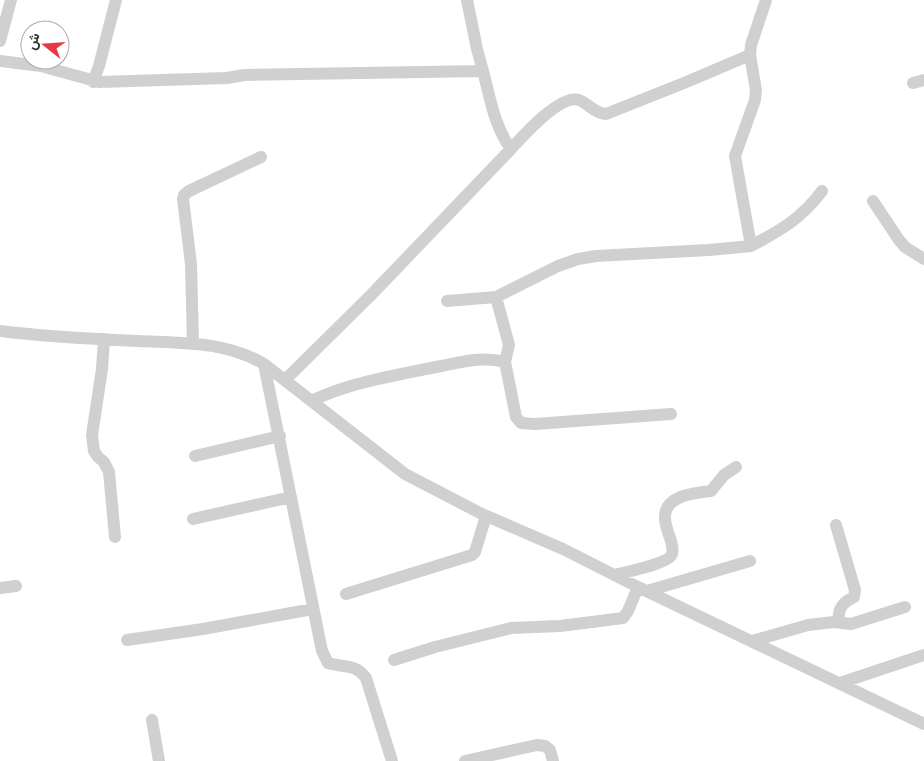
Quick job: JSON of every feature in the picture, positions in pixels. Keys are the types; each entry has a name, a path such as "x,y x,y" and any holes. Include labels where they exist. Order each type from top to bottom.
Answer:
{"street":[{"path":"0,42 11,0"},
{"path":"93,82 116,0"},
{"path":"467,0 477,49 492,106 501,133 511,149"},
{"path":"751,246 735,156 756,95 750,55 753,36 766,0"},
{"path":"285,380 539,120 567,101 578,100 599,113 606,114 750,55"},
{"path":"0,61 41,66 93,82 227,78 244,75 483,70"},
{"path":"194,343 193,287 184,195 237,167 261,157"},
{"path":"447,302 496,297 558,266 578,259 596,256 751,246 798,218 809,208 822,191"},
{"path":"873,201 898,240 905,247 924,259"},
{"path":"496,297 509,345 505,362 516,417 521,423 535,424 671,414"},
{"path":"0,330 73,338 218,345 253,357 405,474 486,516 564,549 642,589 924,724"},
{"path":"104,339 92,444 98,457 104,462 109,472 115,537"},
{"path":"311,401 330,392 416,371 475,360 505,362"},
{"path":"264,364 322,650 328,663 355,668 366,678 392,761"},
{"path":"195,456 280,436"},
{"path":"615,575 644,568 668,559 672,554 673,548 665,518 666,511 679,497 691,493 710,491 724,475 736,467"},
{"path":"193,519 292,496"},
{"path":"346,594 472,555 475,552 486,516"},
{"path":"836,525 855,590 854,597 842,605 838,616 839,622"},
{"path":"394,660 435,647 511,628 560,626 623,618 642,589 750,561"},
{"path":"0,588 16,586"},
{"path":"752,641 808,625 839,622 847,625 904,607"},
{"path":"127,640 221,626 313,609"},
{"path":"840,684 924,655"},
{"path":"152,720 158,761"},
{"path":"465,761 532,745 541,745 548,748 554,761"}]}
